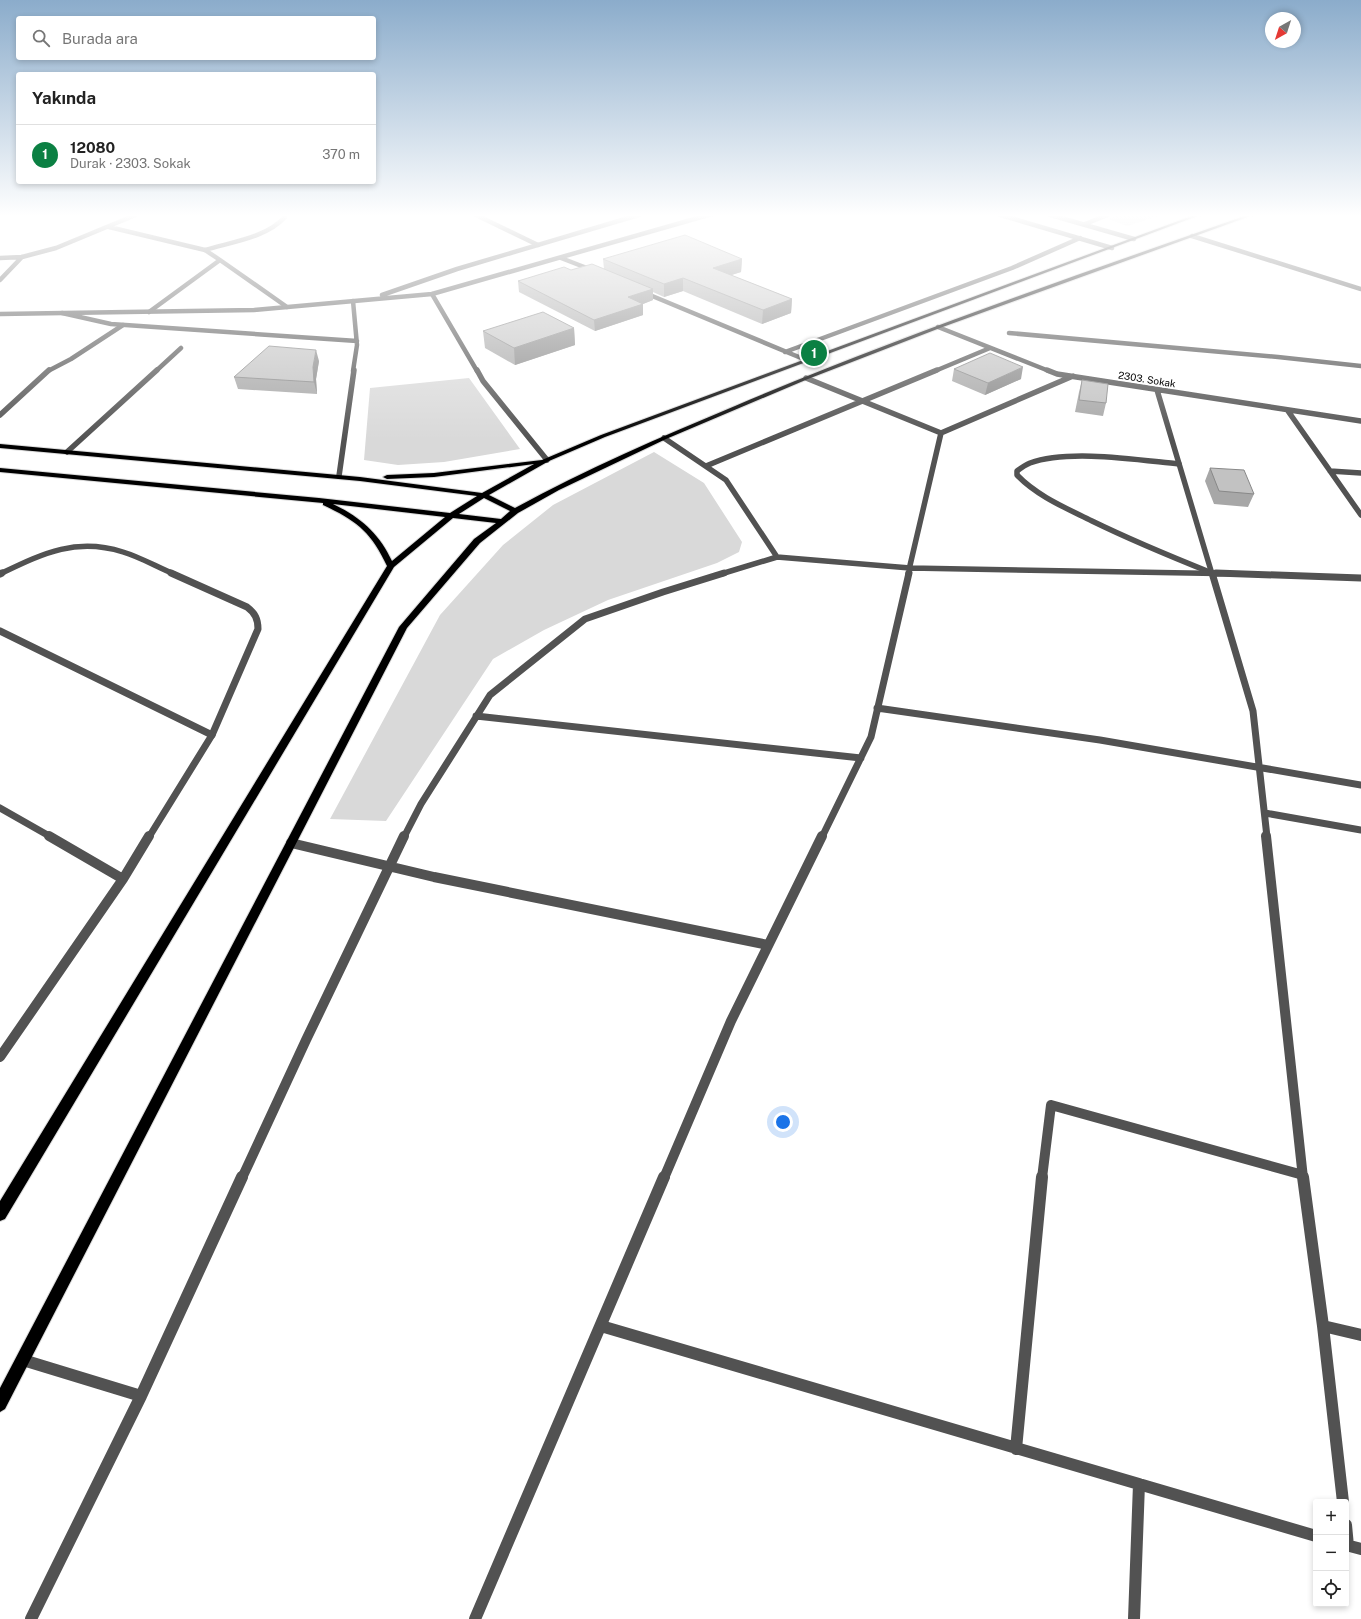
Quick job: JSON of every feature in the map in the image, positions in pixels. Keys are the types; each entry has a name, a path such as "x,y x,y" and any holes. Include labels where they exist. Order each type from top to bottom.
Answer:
{"main road":[{"path":"0,1214 391,566 452,515 501,484 547,460 603,436 998,290"},
{"path":"0,1404 403,627 477,541 515,512 556,488 664,438 806,378 938,327 1043,290"},
{"path":"0,446 360,478 484,495 515,512"},
{"path":"360,478 434,475 547,460"},
{"path":"0,470 318,500 502,521"},
{"path":"318,500 351,516 373,533 391,566"}],"street":[{"path":"149,312 180,290"},
{"path":"262,290 287,307"},
{"path":"370,299 397,290"},
{"path":"0,314 254,310 432,294 448,290"},
{"path":"785,352 954,290"},
{"path":"641,291 806,360"},
{"path":"432,294 483,381 547,460"},
{"path":"339,476 357,341 353,301"},
{"path":"62,313 111,324 357,341"},
{"path":"0,415 49,370 71,359 123,325"},
{"name":"2303. Sokak","path":"938,327 1057,374 1361,421"},
{"path":"1009,333 1278,357 1361,366"},
{"path":"67,452 181,348"},
{"path":"706,466 990,348"},
{"path":"806,378 941,433 1073,376"},
{"path":"1157,390 1253,711 1303,1175 1323,1326 1343,1499"},
{"path":"1288,410 1361,515"},
{"path":"475,1619 731,1021 871,737 941,433"},
{"path":"664,438 726,480 777,557"},
{"path":"1180,464 1092,456 1065,457 1026,464 1017,471 1017,475 1023,483 1062,505 1138,543 1212,573"},
{"path":"1330,471 1361,473"},
{"path":"0,574 47,552 76,547 102,547 124,552 247,607 252,611 258,622 258,629 212,735 123,879 0,1057"},
{"path":"31,1619 141,1396 306,1040 389,865 421,804 490,695 585,619 663,592 777,557 910,568 1212,573 1361,578"},
{"path":"0,631 212,735"},
{"path":"877,708 1100,740 1361,785"},
{"path":"476,716 861,758"},
{"path":"0,808 123,879"},
{"path":"1265,813 1361,830"},
{"path":"291,843 389,865 434,877 768,946"},
{"path":"1016,1449 1037,1219 1051,1105 1303,1175"},
{"path":"601,1326 1313,1535"},
{"path":"1323,1326 1361,1335"},
{"path":"23,1360 141,1396"},
{"path":"1134,1619 1139,1484"},
{"path":"1349,1535 1352,1547"}],"shaded area":[{"path":"469,378 520,449 444,462 398,465 364,460 370,388"},
{"path":"654,452 704,483 742,542 739,552 717,563 608,600 544,630 493,659 386,821 330,819 440,615 503,545 553,505"}],"building":[{"path":"535,290 651,290 628,297 643,304 594,320"},
{"path":"712,290 768,290 792,299 763,310"},
{"path":"543,312 574,328 514,348 483,331"},
{"path":"269,346 316,350 313,367 314,382 234,377"},
{"path":"990,353 1023,367 988,383 954,369"},
{"path":"1082,380 1108,384 1106,403 1079,400"},
{"path":"1210,468 1244,470 1254,494 1219,491"}],"place":[{"name":"12080","path":"814,353"}]}
